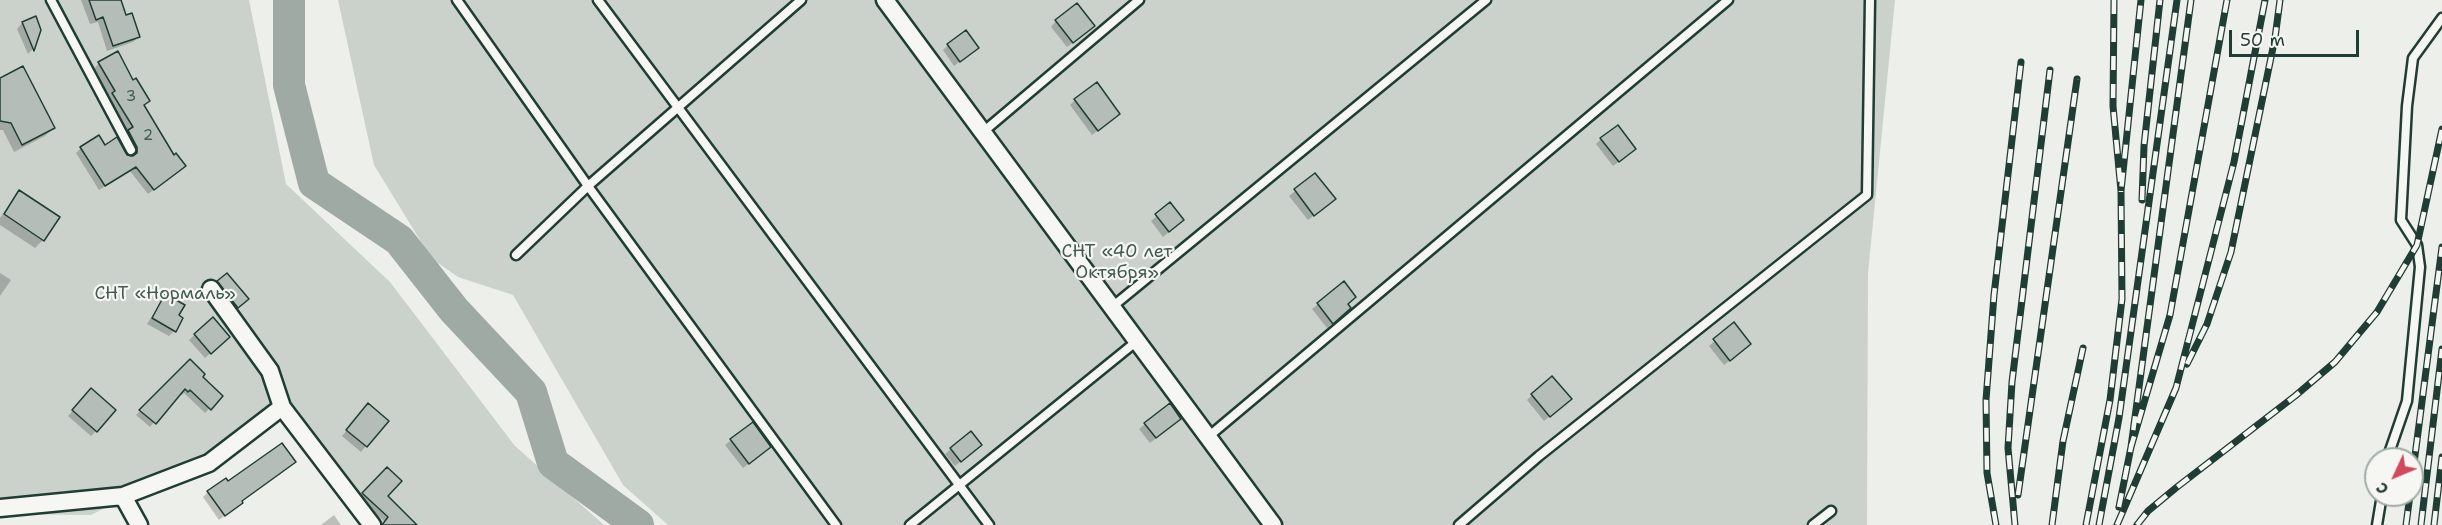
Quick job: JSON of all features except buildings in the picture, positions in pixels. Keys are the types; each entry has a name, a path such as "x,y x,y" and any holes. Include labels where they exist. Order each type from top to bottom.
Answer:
{"street":[{"path":"885,0 1273,525"},
{"path":"211,288 270,371 282,406 372,525"},
{"path":"0,508 123,496 209,463 282,406"},
{"path":"123,496 139,525"}],"lane":[{"path":"51,0 131,150"},
{"path":"457,0 588,186 836,525"},
{"path":"598,0 989,525"},
{"path":"516,255 588,186 801,0"},
{"path":"983,132 1140,0"},
{"path":"1112,307 1486,0"},
{"path":"1208,437 1728,0"},
{"path":"1459,525 1539,456 1867,195 1870,0"},
{"path":"2391,447 2407,400 2420,267 2417,245 2401,220 2407,106 2413,58 2442,18"},
{"path":"910,525 1137,341"},
{"path":"2377,525 2380,507"},
{"path":"1813,525 1831,511"}],"green space":[{"name":"СНТ «Нормаль»","path":"0,0 249,0 286,184 390,282 515,446 604,525 372,525 293,413 91,515 0,514"},
{"name":"СНТ «40 лет Октября»","path":"338,0 1895,0 1868,273 1867,525 668,525 623,485 513,295 458,277 431,258 374,165"}],"waterway":[{"path":"289,0 289,85 314,183 399,240 454,310 531,392 553,463 638,525"}],"railway":[{"path":"2114,0 2113,106 2121,191 2141,0"},
{"path":"2142,200 2144,146 2160,0"},
{"path":"2099,525 2119,418 2177,0"},
{"path":"2191,0 2131,447 2170,315 2227,0"},
{"path":"2117,525 2176,388 2234,162 2265,0"},
{"path":"2187,364 2207,324 2231,252 2275,38 2280,0"},
{"path":"1996,525 1987,473 1986,400 1994,295 2021,62"},
{"path":"2015,525 2008,448 2012,382 2050,70"},
{"path":"2018,495 2077,79"},
{"path":"2137,525 2148,511 2177,487 2295,396 2335,362 2377,312 2417,245 2442,129"},
{"path":"2086,525 2110,400 2122,299 2121,191"},
{"path":"2416,447 2442,247"},
{"path":"2052,525 2063,441 2083,348"},
{"path":"2421,525 2442,349"},
{"path":"2119,507 2131,447"},
{"path":"2434,525 2442,457"},
{"path":"2406,525 2408,507"}]}
